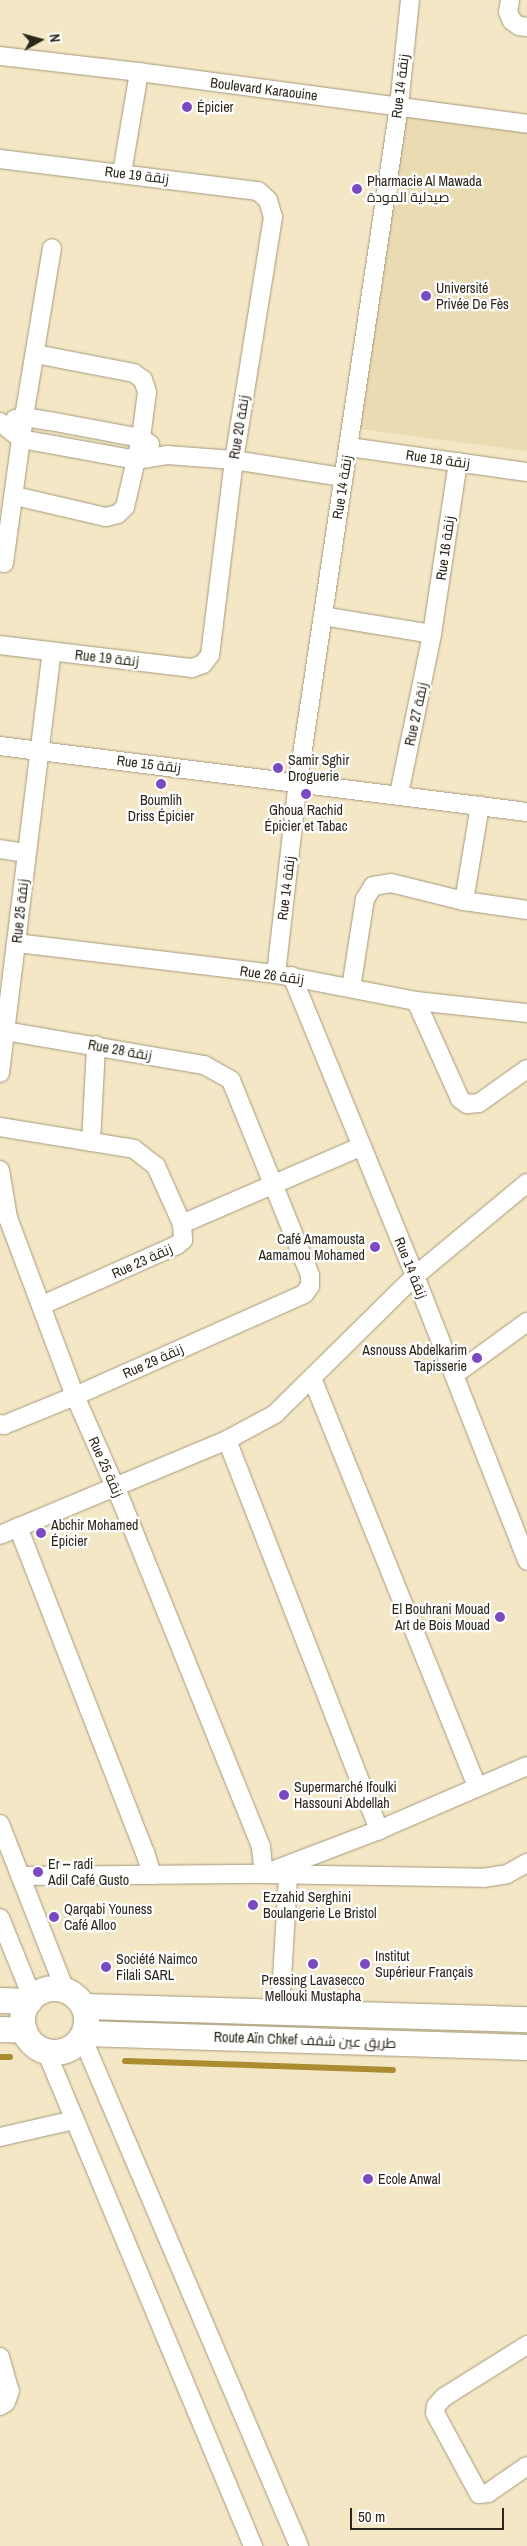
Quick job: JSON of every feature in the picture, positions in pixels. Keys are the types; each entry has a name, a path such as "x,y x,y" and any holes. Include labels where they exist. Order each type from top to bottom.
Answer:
{"main road":[{"path":"48,1988 65,1990 78,1997 84,2006 87,2016 83,2035 75,2044 67,2049 56,2052 46,2051 12,2029 30,1999 48,1988"},
{"path":"0,2000 30,1999"},
{"name":"Route Aïn Chkef طريق عين شقف","path":"84,2006 527,2019"},
{"name":"Route Aïn Chkef طريق عين شقف","path":"83,2035 527,2046"}],"street":[{"name":"Rue 14 زنقة","path":"410,0 398,106 298,782 284,975 415,1276 527,1561"},
{"path":"510,0 508,12 512,21 520,26 527,27"},
{"name":"Boulevard Karaouine","path":"0,56 139,72 527,124"},
{"path":"122,174 139,72"},
{"name":"Rue 19 زنقة","path":"1,159 258,191 268,200"},
{"name":"Rue 20 زنقة","path":"210,656 234,460 273,217 268,200"},
{"path":"4,563 15,496 24,417 52,248"},
{"path":"15,496 106,518 118,514 125,507 141,438 147,392 143,380 134,373 35,354"},
{"path":"0,422 24,417 141,438 167,455"},
{"path":"0,422 21,439 136,460 167,455 234,460 343,477"},
{"name":"Rue 18 زنقة","path":"349,447 527,472"},
{"name":"Rue 16 زنقة","path":"432,634 458,462"},
{"path":"323,616 432,634"},
{"name":"Rue 27 زنقة","path":"399,794 432,634"},
{"name":"Rue 19 زنقة","path":"0,645 192,668 203,664 210,656"},
{"path":"39,750 52,652"},
{"name":"Rue 15 زنقة","path":"0,746 298,782"},
{"name":"Rue 25 زنقة","path":"0,1073 39,750"},
{"path":"298,782 527,812"},
{"path":"464,900 480,805"},
{"path":"0,849 26,853"},
{"path":"351,988 365,899 374,886 391,883 464,900 527,910"},
{"name":"Rue 26 زنقة","path":"16,944 284,975 416,1001 527,1014"},
{"path":"416,1001 460,1099 467,1104 479,1103 527,1069"},
{"name":"Rue 28 زنقة","path":"6,1031 204,1064 231,1080 272,1186"},
{"path":"91,1142 96,1045"},
{"path":"0,1127 134,1149 149,1158 156,1166 182,1224 360,1147"},
{"name":"Rue 25 زنقة","path":"0,1170 4,1220 42,1305 75,1396 114,1486 261,1847 264,1874"},
{"path":"0,1534 227,1440 275,1414 357,1330 415,1276 527,1183"},
{"name":"Rue 29 زنقة","path":"0,1424 4,1425 75,1396 304,1294 310,1286 310,1275 272,1186"},
{"name":"Rue 23 زنقة","path":"42,1305 177,1245 183,1240 182,1224"},
{"path":"454,1375 527,1322"},
{"path":"312,1378 478,1787"},
{"path":"227,1440 379,1830"},
{"path":"18,1527 145,1852 152,1875"},
{"path":"264,1874 379,1830 527,1766"},
{"path":"0,1824 65,1990"},
{"path":"20,1876 264,1874 288,1876 483,1878 507,1874 527,1863"},
{"path":"280,2012 288,1876"},
{"path":"0,1918 30,1999"},
{"path":"83,2035 299,2546"},
{"path":"46,2051 253,2546"},
{"path":"0,2137 74,2120"},
{"path":"523,2472 488,2493 478,2494 438,2423 435,2409 444,2397 527,2345"},
{"path":"0,2357 10,2391 6,2402 0,2406"}],"shaded area":[{"path":"401,115 527,132 527,451 359,429"}],"waterway":[{"path":"0,2057 10,2057"},
{"path":"125,2061 393,2070"}],"place":[{"name":"Épicier","path":"187,107"},
{"name":"Pharmacie Al Mawada صيدلية المودة","path":"357,189"},
{"name":"Université Privée De Fès","path":"426,296"},
{"name":"Samir Sghir Droguerie","path":"278,768"},
{"name":"Boumlih Driss Épicier","path":"161,784"},
{"name":"Ghoua Rachid Épicier et Tabac","path":"306,794"},
{"name":"Café Amamousta Aamamou Mohamed","path":"375,1247"},
{"name":"Asnouss Abdelkarim Tapisserie","path":"477,1358"},
{"name":"Abchir Mohamed Épicier","path":"41,1533"},
{"name":"El Bouhrani Mouad Art de Bois Mouad","path":"500,1617"},
{"name":"Supermarché Ifoulki Hassouni Abdellah","path":"284,1795"},
{"name":"Er -- radi Adil Café Gusto","path":"38,1872"},
{"name":"Ezzahid Serghini Boulangerie Le Bristol","path":"253,1905"},
{"name":"Qarqabi Youness Café Alloo","path":"54,1917"},
{"name":"Pressing Lavasecco Mellouki Mustapha","path":"313,1964"},
{"name":"Institut Supérieur Français","path":"365,1964"},
{"name":"Société Naimco Filali SARL","path":"106,1967"},
{"name":"Ecole Anwal","path":"368,2179"}]}
